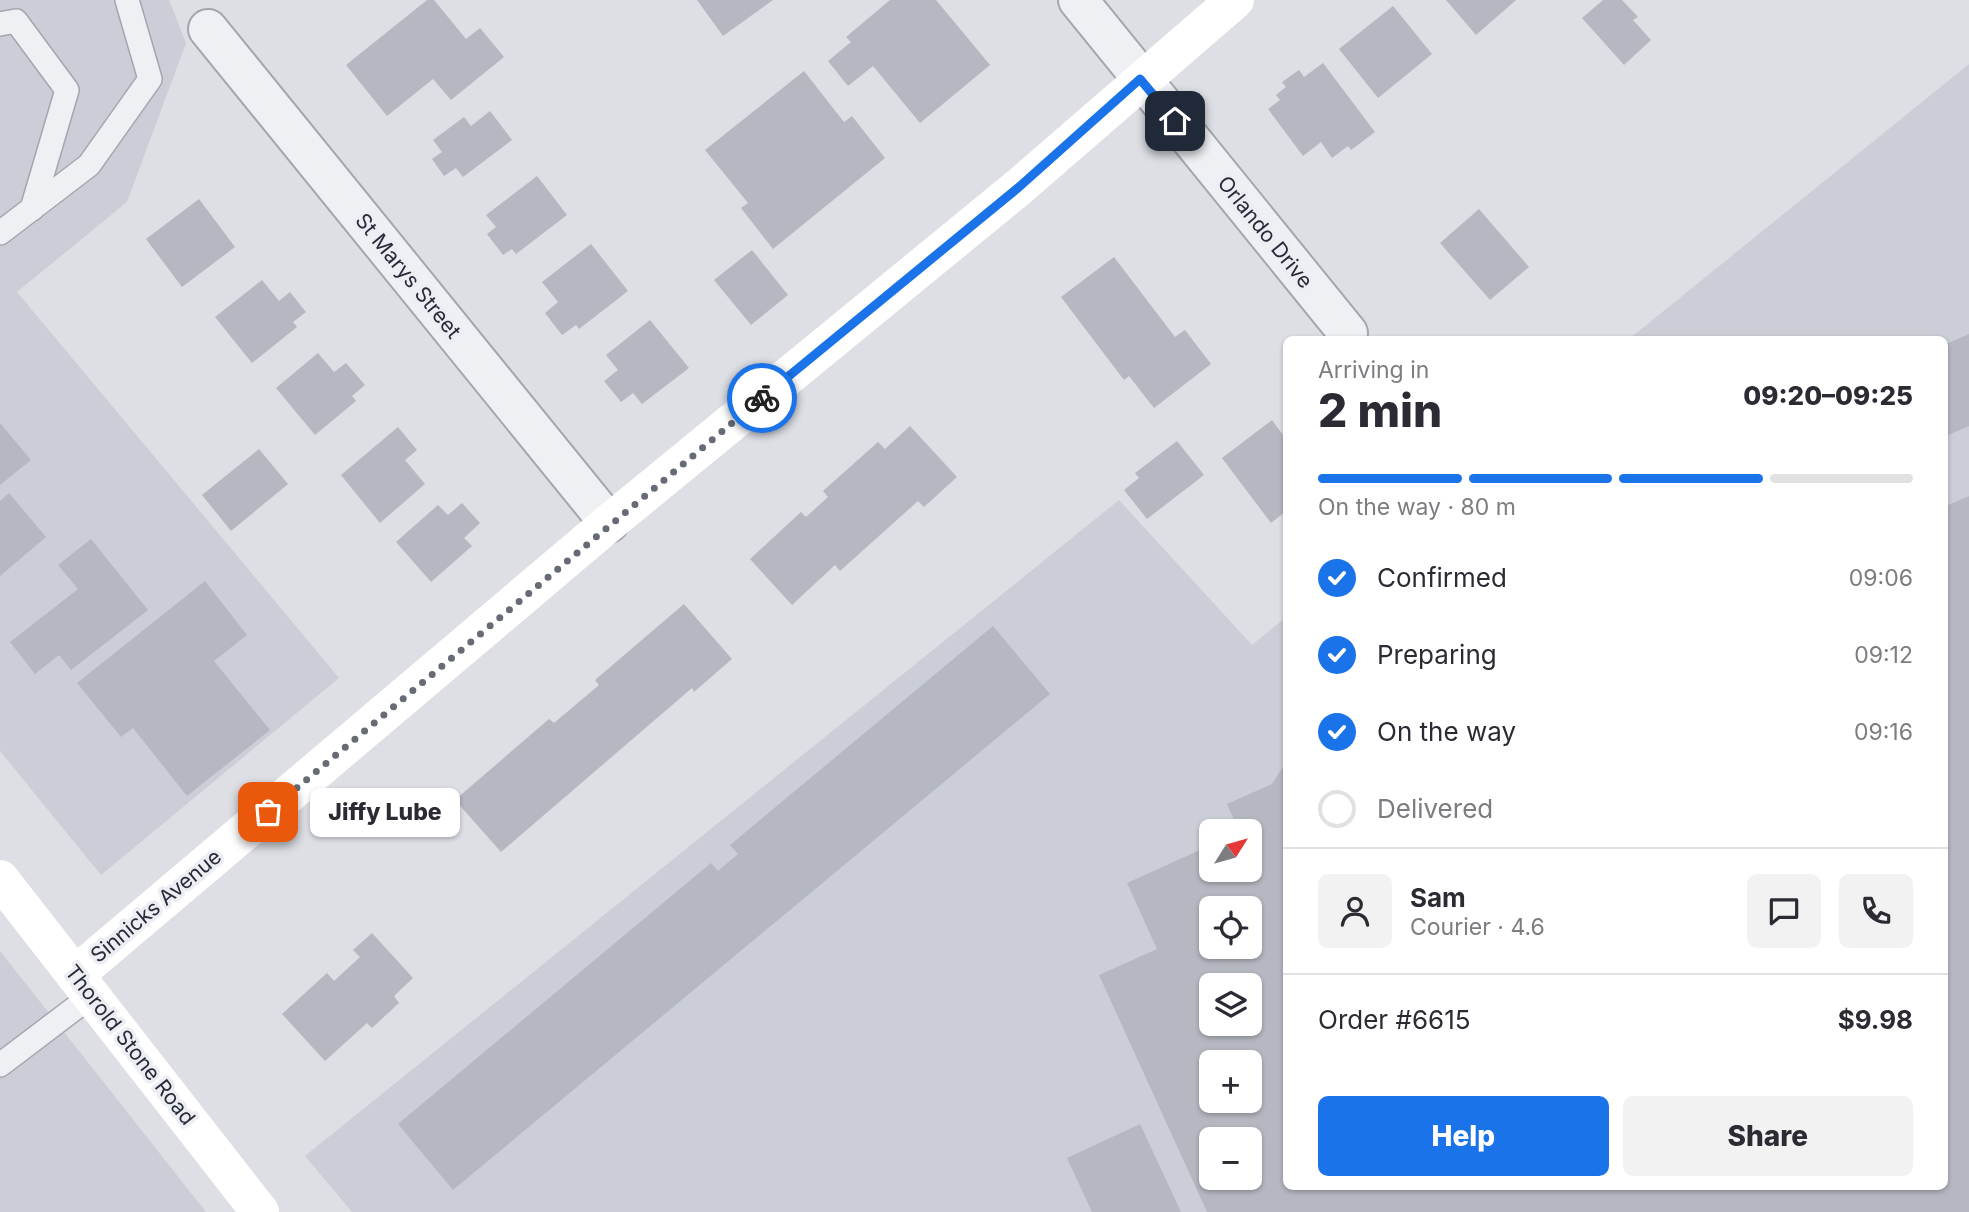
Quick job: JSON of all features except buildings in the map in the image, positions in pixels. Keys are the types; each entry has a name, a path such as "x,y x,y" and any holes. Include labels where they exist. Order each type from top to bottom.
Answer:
{"street":[{"name":"Orlando Drive","path":"1078,0 1348,334"},
{"name":"Sinnicks Avenue","path":"83,985 609,523 1019,187 1234,0"},
{"name":"St Marys Street","path":"208,29 609,523"},
{"name":"Thorold Stone Road","path":"3,890 83,985 260,1212"}],"lane":[{"path":"0,233 89,165 150,79 127,0"},
{"path":"0,24 16,21 67,90 32,209"},
{"path":"0,1065 83,985"}],"shaded area":[{"path":"0,0 169,0 186,43 127,202 17,292 339,678 101,875 0,751"},
{"path":"1969,64 1969,1212 352,1212 305,1156 1119,500 1252,645 1283,619 1283,1190 1948,1190 1948,336 1633,336"},
{"path":"0,951 206,1212 0,1212"}],"way so far":[{"path":"268,812 609,523 762,398"}],"place":[{"name":"Jiffy Lube","path":"268,812"}],"route":[{"path":"762,398 1019,187 1140,79 1175,121"}]}
